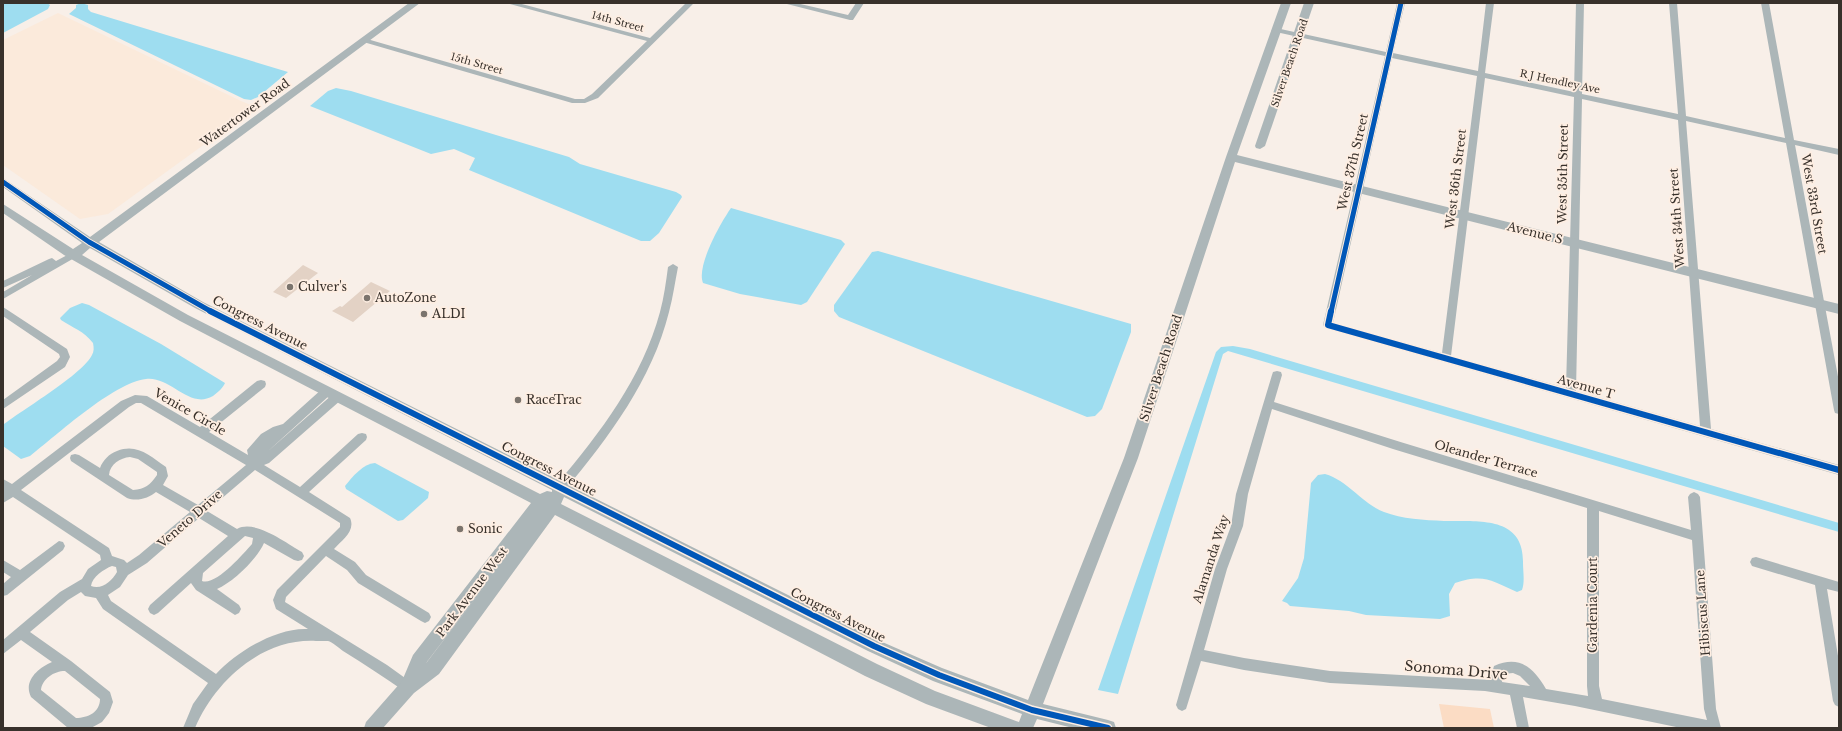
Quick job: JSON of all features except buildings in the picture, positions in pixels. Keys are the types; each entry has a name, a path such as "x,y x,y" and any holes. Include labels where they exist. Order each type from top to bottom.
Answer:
{"street":[{"name":"Watertower Road","path":"70,253 89,242 415,3"},
{"name":"14th Street","path":"510,3 651,40"},
{"path":"651,40 690,3"},
{"path":"788,3 850,18 860,3"},
{"name":"Silver Beach Road","path":"1026,728 1131,458 1231,157 1286,3"},
{"name":"Silver Beach Road","path":"1260,146 1309,3"},
{"name":"West 37th Street","path":"1328,325 1400,3"},
{"name":"West 36th Street","path":"1446,358 1490,3"},
{"name":"West 35th Street","path":"1571,394 1580,3"},
{"name":"West 34th Street","path":"1673,3 1706,432"},
{"name":"West 33rd Street","path":"1765,3 1839,410"},
{"name":"R J Hendley Ave","path":"1276,30 1839,152"},
{"name":"15th Street","path":"364,41 575,101 585,101 594,96 651,40"},
{"name":"Avenue S","path":"1231,157 1839,309"},
{"name":"Congress Avenue","path":"3,182 89,242 200,305 874,646 939,675 1032,710 1108,728"},
{"path":"3,208 70,253 184,318 332,395 871,670 932,698 1014,728"},
{"path":"3,285 70,253"},
{"path":"3,296 70,253"},
{"name":"Park Avenue West","path":"372,728 408,687 433,668 547,504 612,423 639,380 654,347 664,317 673,267"},
{"path":"3,311 64,352 65,357 61,364 3,405"},
{"name":"Avenue T","path":"1328,325 1839,470"},
{"name":"Alamanda Way","path":"1182,705 1220,568 1236,531 1242,494 1277,375"},
{"path":"200,433 260,384"},
{"name":"Veneto Drive","path":"124,571 143,559 199,511 254,461 289,425 332,395"},
{"name":"Veneto Drive","path":"254,461 265,460 332,395"},
{"name":"Venice Circle","path":"3,498 121,407 136,399 143,399 200,433 254,461 300,493 346,522 346,528 326,550"},
{"name":"Oleander Terrace","path":"1268,404 1393,445 1500,476 1697,537"},
{"path":"300,493 362,437"},
{"path":"75,458 131,495 147,493 156,486 163,476 162,470 135,453 124,454 112,459 103,471 104,477"},
{"path":"3,484 105,552 107,562"},
{"path":"156,486 237,535"},
{"name":"Hibiscus Lane","path":"1694,497 1710,709 1714,728"},
{"name":"Gardenia Court","path":"1592,505 1593,686 1596,704"},
{"path":"154,609 237,535 244,531 257,532 298,556"},
{"path":"204,587 219,583 256,548 260,542 260,537 257,532"},
{"path":"3,591 60,546"},
{"path":"408,687 338,640 280,605 279,600 281,594 326,550 351,566 362,578 425,617"},
{"path":"3,648 64,596 85,583 95,568 107,562 119,562 123,566 124,571 120,579 114,586 102,592 90,592 86,588 85,583"},
{"path":"1756,562 1839,587"},
{"path":"3,565 20,578"},
{"path":"200,569 196,575 195,581 198,585 204,587 235,609"},
{"path":"1820,581 1839,701"},
{"path":"102,592 102,599 107,605 217,682"},
{"path":"291,636 299,626 300,619 297,616"},
{"path":"21,633 67,665 106,696 107,702 104,710 98,717 81,726 74,725 35,692 34,686 44,672 60,664 67,665"},
{"path":"189,728 204,699 217,682 250,654 270,643 291,636 311,633 338,640"},
{"name":"Sonoma Drive","path":"1196,654 1244,664 1330,677 1495,687 1596,704 1714,728"},
{"path":"1495,687 1498,670 1508,666 1520,669 1532,678 1541,694"},
{"path":"1515,690 1523,728"}],"shaded area":[{"path":"58,13 256,107 108,214 80,219 3,165 3,40"},
{"path":"1439,704 1490,709 1494,728 1444,728"}],"water":[{"path":"3,3 47,3 50,5 48,9 3,33"},
{"path":"81,3 88,5 88,9 91,12 288,72 258,97 251,100 244,99 69,14 76,8 76,5"},
{"path":"336,88 351,91 569,157 580,164 676,192 682,197 659,233 650,241 641,241 469,170 475,158 454,149 431,154 310,106 328,91"},
{"path":"731,208 841,240 845,244 807,302 801,305 740,294 703,283 702,275 706,255 721,223"},
{"path":"878,251 1131,324 1131,332 1102,409 1095,416 1087,417 839,317 834,311 834,305 872,252"},
{"path":"82,303 89,305 161,344 225,383 213,396 204,399 196,399 164,382 155,379 146,379 133,383 102,400 70,423 30,456 21,459 3,446 3,425 65,382 86,363 92,355 93,343 90,339 60,318 70,308"},
{"path":"1233,346 1250,349 1839,523 1839,532 1228,351 1223,354 1118,694 1098,690 1216,352 1221,347"},
{"path":"375,463 429,492 428,498 403,520 398,521 346,489 345,486 358,471"},
{"path":"1325,474 1341,482 1368,503 1384,512 1406,518 1421,520 1484,522 1496,524 1507,529 1516,536 1521,547 1524,576 1522,590 1517,592 1494,582 1481,579 1465,580 1455,583 1449,594 1450,616 1440,619 1366,615 1349,611 1290,606 1282,601 1298,578 1304,558 1311,483 1318,475"}],"cycle path":[{"path":"1401,3 1328,325 1839,470"},
{"path":"3,182 89,242 199,305 874,646 939,675 1032,710 1108,728"}],"place":[{"name":"Culver's","path":"290,287"},
{"name":"AutoZone","path":"367,298"},
{"name":"ALDI","path":"424,314"},
{"name":"RaceTrac","path":"518,400"},
{"name":"Sonic","path":"460,529"}]}
